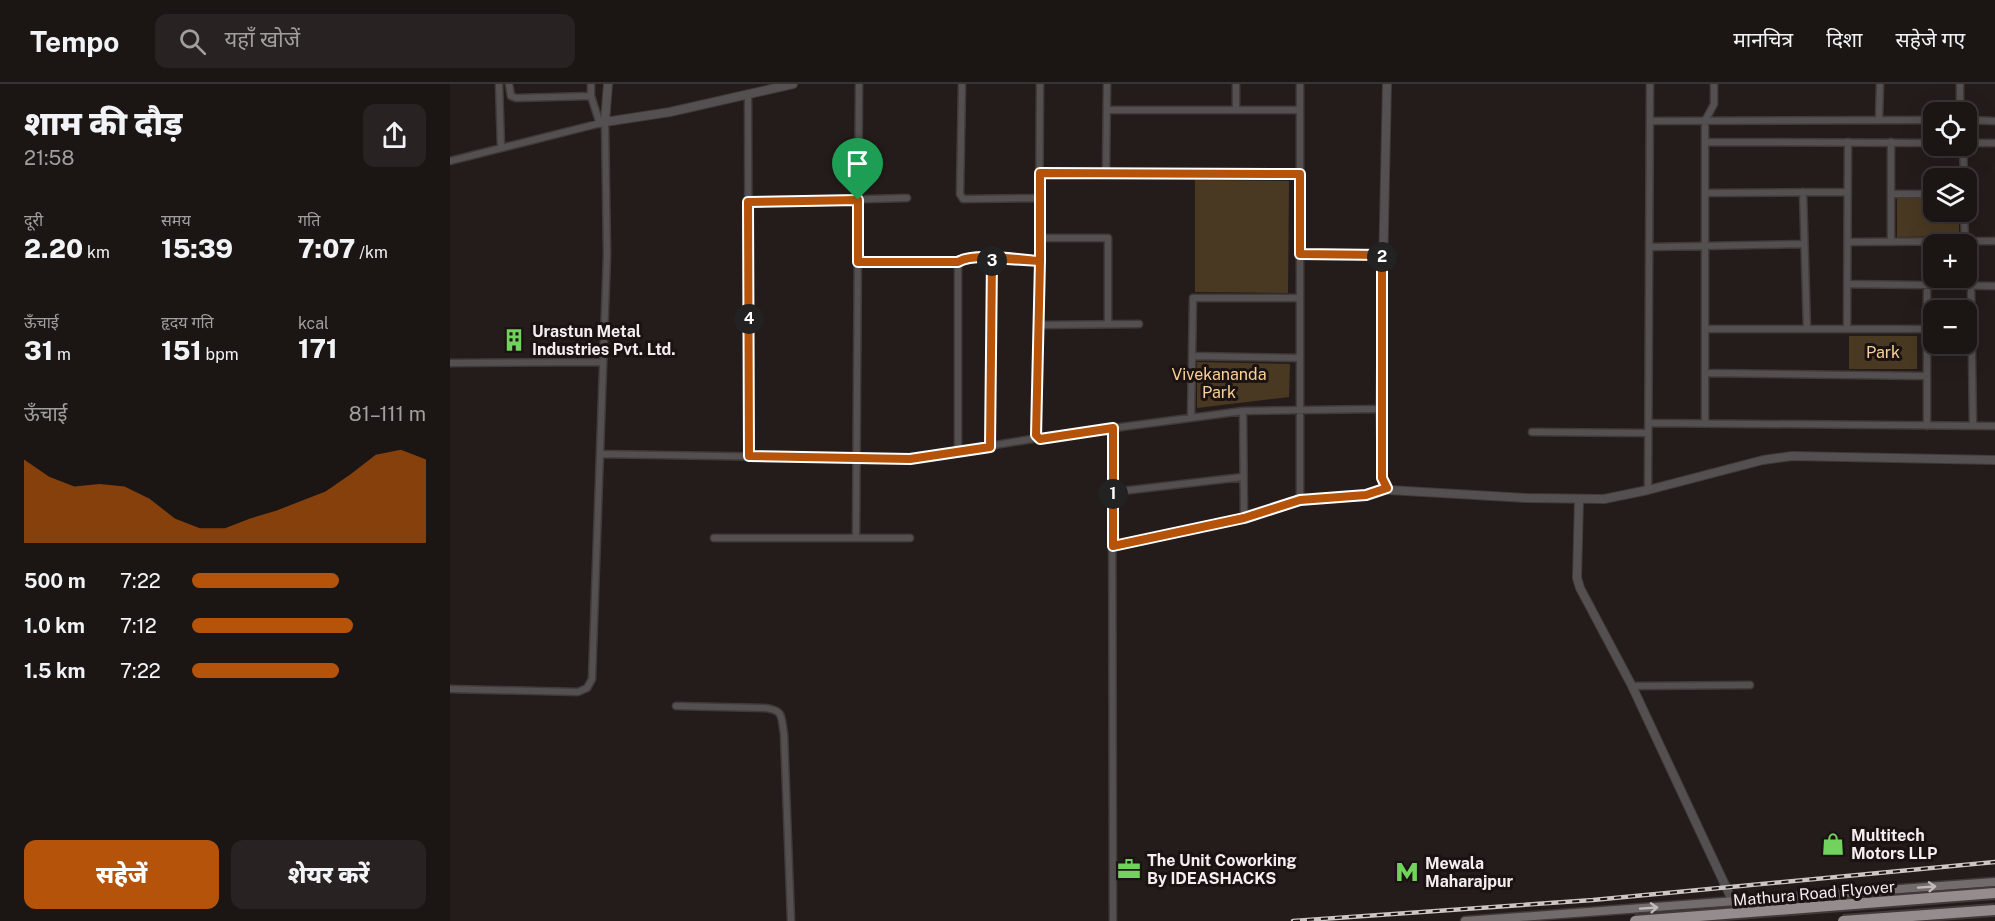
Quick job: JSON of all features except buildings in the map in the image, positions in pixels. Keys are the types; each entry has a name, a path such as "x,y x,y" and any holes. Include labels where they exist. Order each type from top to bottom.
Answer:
{"highway":[{"name":"Mathura Road Flyover","path":"1635,921 1995,893"},
{"name":"Mathura Road Flyover","path":"1843,921 1995,910"}],"main road":[{"path":"1465,921 1995,882"},
{"path":"1855,892 1857,921"}],"street":[{"path":"499,84 501,147"},
{"path":"509,84 511,96 516,98 591,96"},
{"path":"591,84 591,96 603,123"},
{"path":"450,689 578,692 589,686 593,674 607,254 603,123 608,84"},
{"path":"450,161 603,123 793,84"},
{"path":"856,538 859,84"},
{"path":"962,84 960,194 963,199 1040,198"},
{"path":"1038,438 1040,84"},
{"path":"1106,173 1107,84"},
{"path":"1236,84 1236,110"},
{"path":"1300,84 1300,500"},
{"path":"1387,84 1380,409 1382,478 1387,488 1395,492 1579,500 1648,490 1763,460 1792,456 1995,460"},
{"path":"1648,490 1650,84"},
{"path":"1705,424 1705,121 1714,104 1714,84"},
{"path":"1880,84 1880,120"},
{"path":"1960,84 1960,102"},
{"path":"748,94 749,456"},
{"path":"1107,110 1300,110"},
{"path":"1650,121 1923,120"},
{"path":"1977,120 1995,121"},
{"path":"1705,142 1923,142"},
{"path":"1847,329 1848,142"},
{"path":"1891,142 1891,242"},
{"path":"1977,144 1995,143"},
{"path":"1040,173 1300,174"},
{"path":"1803,192 1807,329"},
{"path":"1705,193 1848,192"},
{"path":"1891,194 1923,194"},
{"path":"748,202 907,198"},
{"path":"1040,238 1108,238 1108,324"},
{"path":"1977,241 1995,241"},
{"path":"1848,242 1923,242"},
{"path":"1650,247 1804,244"},
{"path":"1300,254 1382,255"},
{"path":"858,262 958,262 963,259 992,258 1040,261"},
{"path":"990,447 992,258"},
{"path":"958,262 958,452"},
{"path":"1847,284 1923,285"},
{"path":"1977,286 1995,286"},
{"path":"1971,288 1973,426"},
{"path":"1191,418 1193,298 1300,298"},
{"path":"1040,325 1139,324"},
{"path":"1705,329 1923,329"},
{"path":"1927,354 1927,426"},
{"path":"1192,356 1299,358"},
{"path":"450,363 603,362"},
{"path":"1705,373 1927,376"},
{"path":"601,454 910,459 1038,438 1243,411 1380,409"},
{"path":"1243,411 1244,518"},
{"path":"1649,423 1995,426"},
{"path":"1113,428 1113,921"},
{"path":"1532,432 1648,433"},
{"path":"1113,492 1243,477"},
{"path":"1113,546 1244,518 1300,500 1366,495 1387,488"},
{"path":"1579,500 1577,578 1580,588 1632,686 1733,902"},
{"path":"714,538 910,538"},
{"path":"1632,686 1750,685"},
{"path":"676,706 765,708 776,709 780,713 784,734 791,921"}],"green space":[{"path":"1195,180 1289,181 1288,293 1195,292"},
{"path":"1897,198 1923,198 1923,222 1959,222 1959,234 1897,237"},
{"name":"Park","path":"1849,336 1917,336 1917,369 1849,369"},
{"name":"Vivekananda Park","path":"1197,362 1290,364 1289,397 1197,408"}],"railway":[{"path":"1293,921 1593,900 1995,862"}],"place":[{"name":"Urastun Metal Industries Pvt. Ltd.","path":"514,340"},
{"name":"Multitech Motors LLP","path":"1833,844"},
{"name":"The Unit Coworking By IDEASHACKS","path":"1129,869"},
{"name":"Mewala Maharajpur","path":"1407,872"}],"route":[{"path":"858,200 748,202 749,456 910,459 990,447 992,258 1040,261 1040,173 1300,174 1300,254 1382,255 1380,409 1382,478 1387,488 1366,495 1300,500 1244,518 1113,546 1113,428 1040,439 1036,435 1040,261 992,258 963,259 958,262 858,262 858,200"}]}
